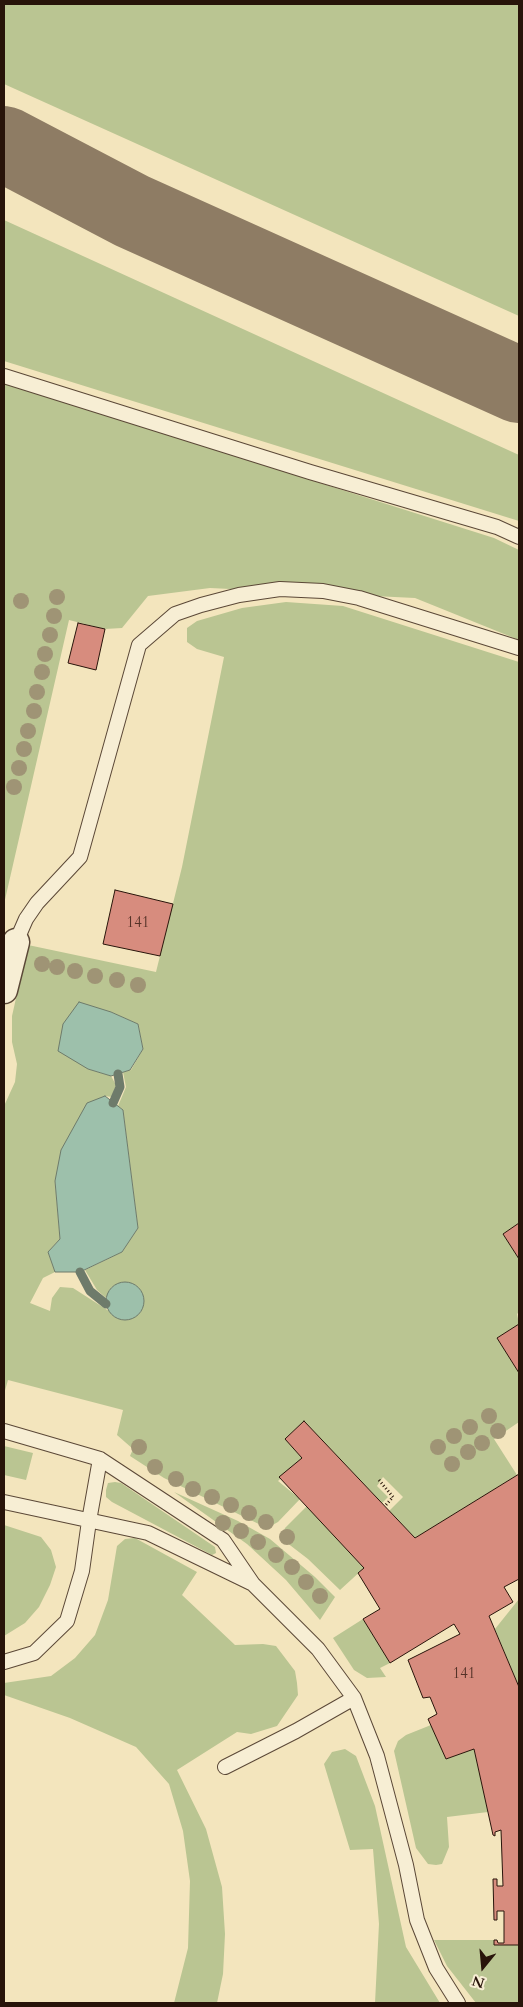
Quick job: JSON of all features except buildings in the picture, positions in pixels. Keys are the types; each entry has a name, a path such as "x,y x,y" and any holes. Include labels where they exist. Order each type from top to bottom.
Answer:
{"street":[{"path":"4,990 16,942"}],"lane":[{"path":"4,376 310,472 497,527 519,537"},
{"path":"16,942 26,919 37,903 80,857 139,644 176,614 201,604 239,595 280,589 323,590 377,603 519,648"},
{"path":"4,1431 100,1459 222,1540 253,1584 318,1650 354,1698 377,1756 406,1865 417,1920 436,1968 458,2003"},
{"path":"4,1662 34,1653 67,1621 82,1571 88,1521 100,1459"},
{"path":"4,1502 148,1532 253,1584"},
{"path":"225,1767 296,1731 354,1698"}],"path":[{"path":"379,1480 394,1496 385,1506"}],"shaded area":[{"path":"4,4 519,4 519,316 4,84"},
{"path":"4,220 519,455 519,521 4,361"},
{"path":"4,383 494,538 519,550 519,640 415,598 210,588 148,596 122,628 105,629 69,620 4,904"},
{"path":"286,602 343,606 519,662 519,1223 503,1234 519,1259 519,1312 517,1314 519,1324 497,1338 519,1373 519,1422 494,1439 517,1475 415,1538 389,1511 403,1497 383,1477 377,1486 388,1497 382,1503 304,1421 285,1439 302,1458 278,1481 300,1499 278,1522 267,1528 164,1478 130,1456 133,1449 117,1435 123,1410 8,1380 4,1394 4,1106 15,1082 17,1064 12,1042 12,1016 28,945 156,972 182,867 224,657 197,649 187,642 187,628 197,621 242,608","holes":["111,1012 138,1024 143,1049 131,1070 123,1072 126,1087 118,1106 123,1110 138,1228 122,1252 85,1270 97,1290 106,1298 112,1287 123,1282 130,1283 144,1301 140,1313 123,1320 73,1288 60,1287 52,1298 50,1311 30,1303 43,1278 55,1272 48,1252 60,1239 55,1181 105,1096 112,1097 116,1085 111,1076 88,1069"]},
{"path":"79,1002 111,1012 138,1024 143,1049 130,1070 111,1076 88,1069 58,1051 63,1024"},
{"path":"105,1096 123,1110 138,1228 122,1252 80,1272 55,1272 48,1252 60,1239 55,1181 61,1150 87,1103"},
{"path":"125,1282 138,1288 144,1301 138,1314 125,1320 112,1314 106,1301 112,1288"},
{"path":"4,1446 33,1453 26,1480 4,1475"},
{"path":"108,1483 121,1483 215,1547 216,1553 212,1555 112,1502 106,1497 106,1490"},
{"path":"174,1492 238,1521 270,1539 315,1577 335,1597 320,1620 286,1580 247,1544"},
{"path":"307,1506 364,1568 340,1590 308,1559 282,1539 285,1528"},
{"path":"4,1525 41,1537 51,1550 56,1567 50,1585 39,1607 25,1623 4,1636"},
{"path":"135,1538 197,1572 182,1595 235,1645 263,1644 276,1646 295,1671 298,1695 277,1726 251,1734 237,1732 177,1770 206,1829 222,1887 225,1934 223,1974 217,2003 174,2003 188,1948 190,1881 183,1831 169,1784 136,1747 70,1718 4,1695 4,1683 51,1676 75,1658 95,1635 108,1600 117,1546 125,1539"},
{"path":"519,1599 519,1687 495,1629"},
{"path":"363,1619 390,1663 380,1668 386,1677 367,1678 354,1670 333,1638"},
{"path":"431,1725 446,1759 474,1749 488,1812 447,1817 449,1847 442,1864 436,1865 428,1864 416,1848 394,1751 398,1741 406,1735"},
{"path":"345,1749 356,1756 375,1806 406,1947 440,2003 375,2003 379,1924 373,1849 350,1850 324,1764 332,1752"},
{"path":"434,1940 494,1940 494,1945 519,1945 519,2003 476,2003 447,1966"}],"waterway":[{"path":"113,1103 120,1087 118,1074"},
{"path":"80,1272 90,1291 106,1304"}],"taxiway":[{"path":"4,144 132,211 519,385"}]}
